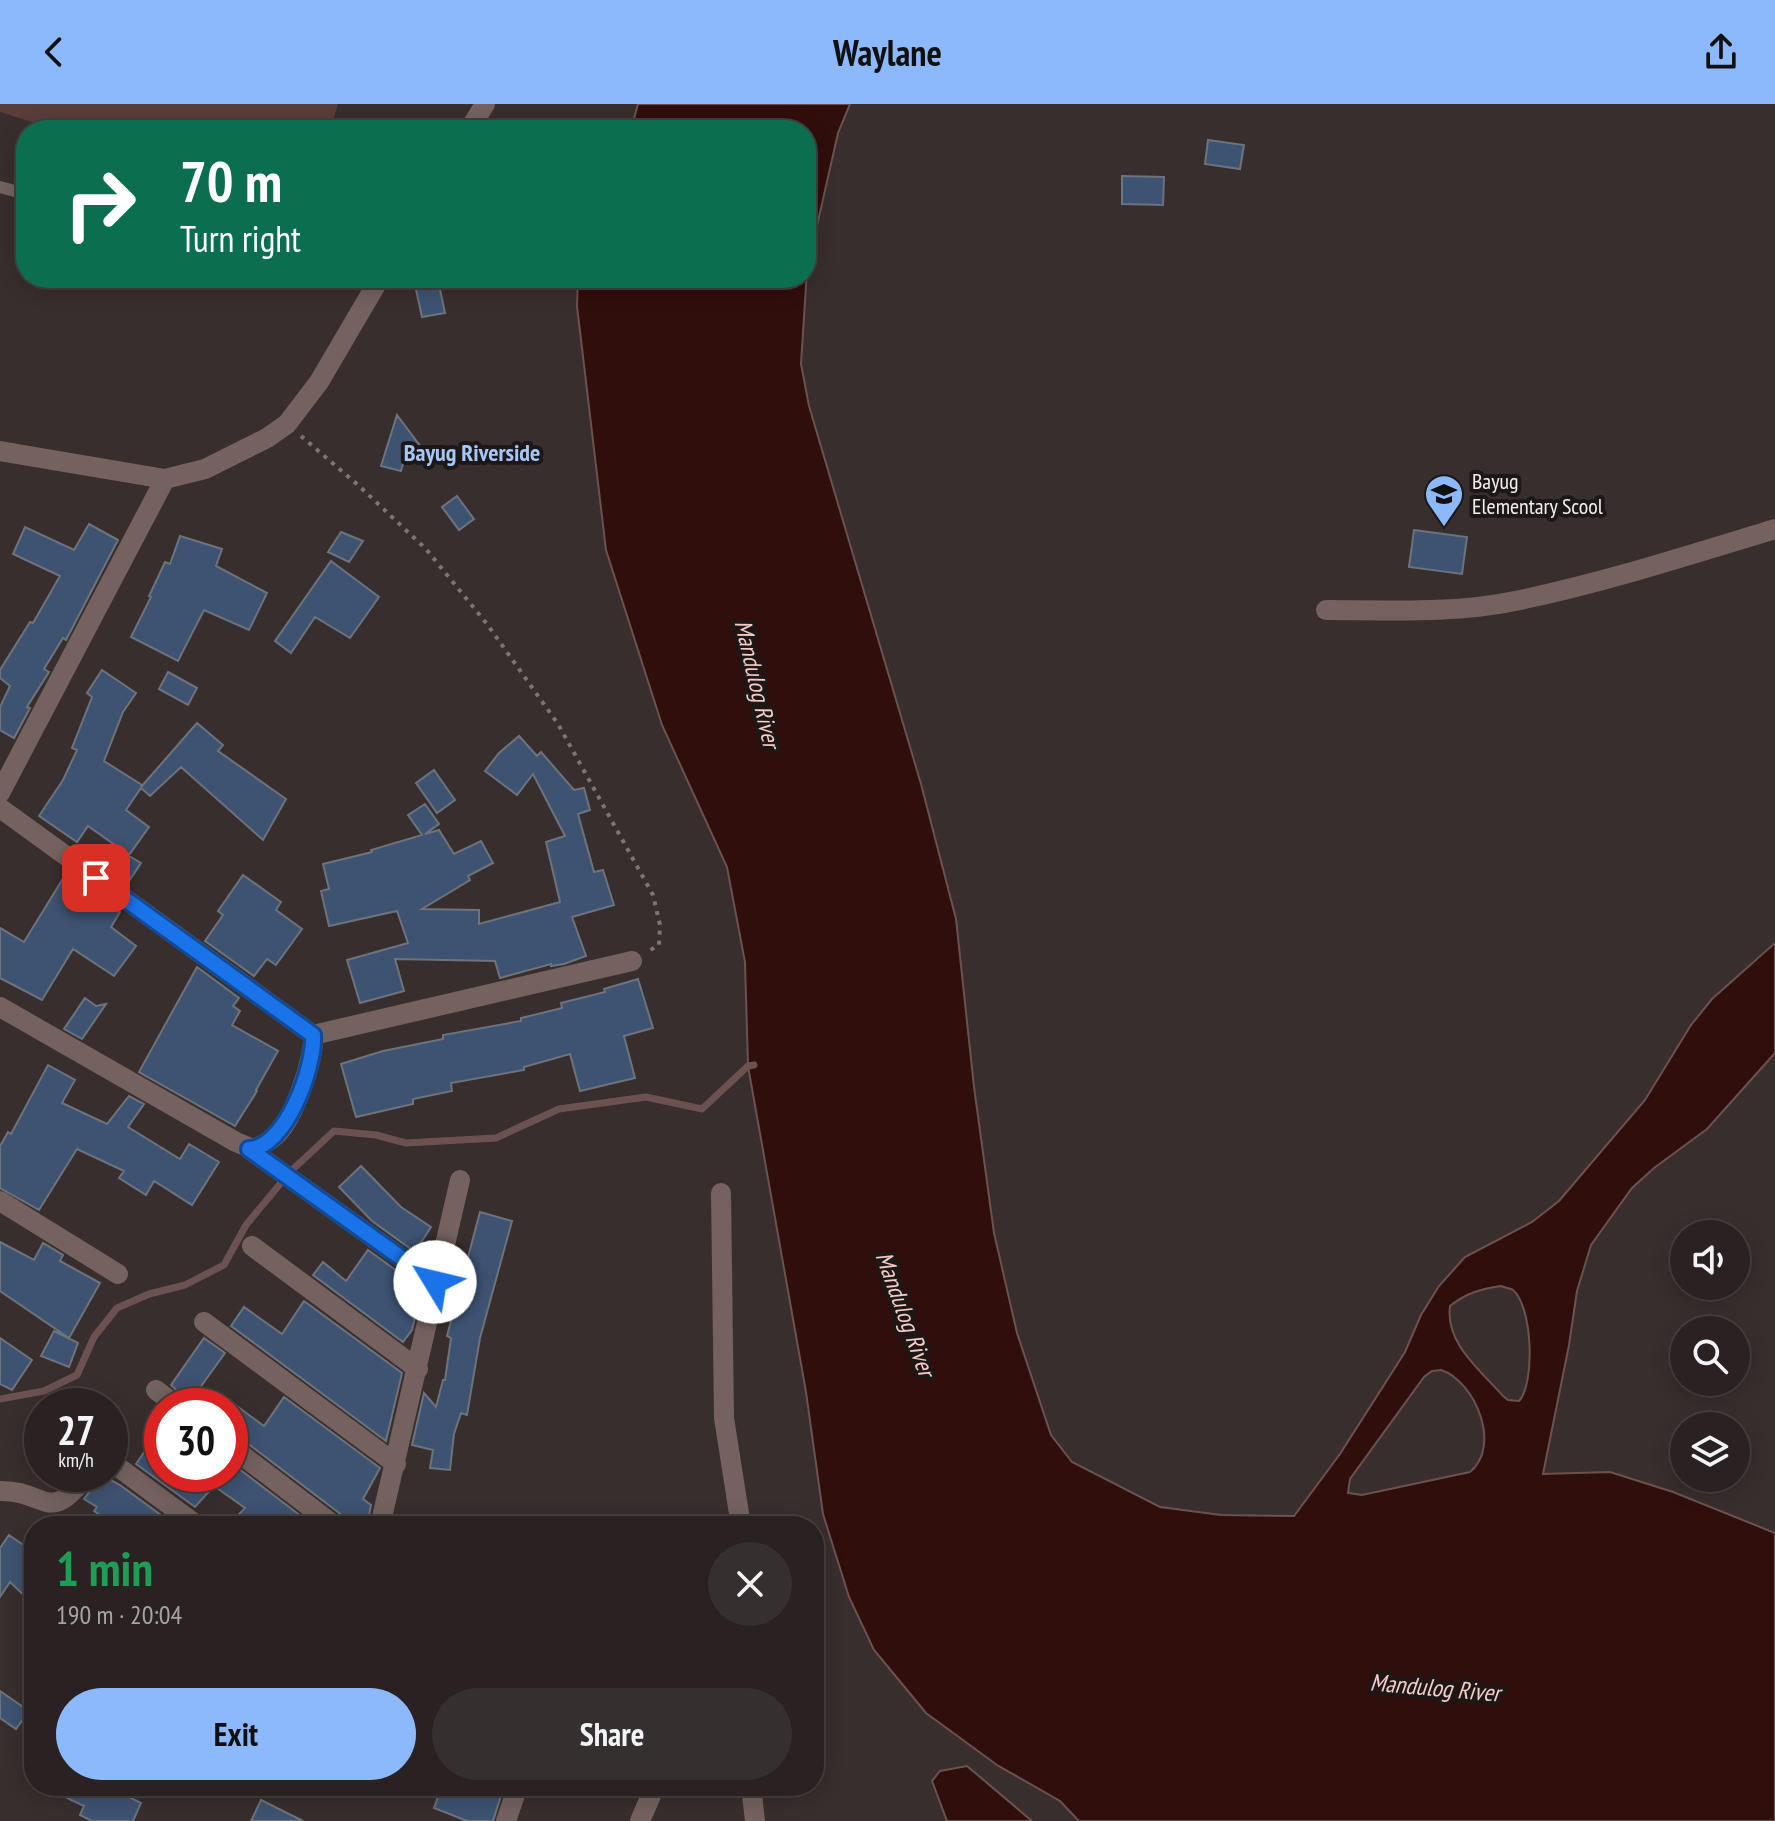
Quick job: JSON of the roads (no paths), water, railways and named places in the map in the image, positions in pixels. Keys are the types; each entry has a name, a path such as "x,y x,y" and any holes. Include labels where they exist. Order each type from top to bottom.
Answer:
{"street":[{"path":"0,451 165,479 205,469 267,438 287,424 319,382 374,288"},
{"path":"0,793 165,479"},
{"path":"1326,610 1437,611 1513,602 1775,529"},
{"path":"0,808 313,1035 632,961"},
{"path":"0,1007 249,1149 435,1282"},
{"path":"249,1149 266,1143 282,1129 305,1080 314,1051 313,1035"},
{"path":"383,1516 460,1180"},
{"path":"721,1193 724,1418 739,1516"},
{"path":"0,1201 118,1274"},
{"path":"252,1246 418,1369"},
{"path":"204,1322 396,1464"},
{"path":"248,1460 322,1516"},
{"path":"128,1474 184,1516"},
{"path":"0,1491 58,1503 74,1492"},
{"path":"506,1821 515,1796"},
{"path":"640,1821 651,1796"},
{"path":"752,1796 755,1821"}],"water":[{"path":"638,104 850,104 838,133 816,230 816,120 634,120"},
{"name":"Mandulog River","path":"578,288 806,288 801,364 809,406 921,784 956,919 994,1233 1017,1333 1051,1435 1072,1462 1160,1507 1221,1515 1294,1516 1340,1454 1405,1352 1421,1315 1439,1286 1465,1257 1532,1222 1559,1201 1645,1100 1691,1025 1712,999 1775,943 1775,1053 1707,1129 1632,1188 1591,1245 1577,1291 1543,1474 1610,1472 1673,1492 1775,1533 1775,1821 1079,1821 1060,1801 997,1765 926,1713 874,1650 849,1597 823,1514 806,1392 748,1066 745,962 727,867 662,725 606,550 577,306","holes":["1501,1286 1513,1290 1520,1299 1530,1346 1528,1379 1519,1401 1503,1396 1466,1355 1453,1332 1450,1306 1474,1292","1441,1370 1464,1387 1474,1400 1484,1431 1484,1447 1479,1461 1470,1472 1362,1495 1348,1493 1350,1479 1424,1377 1432,1371"]},
{"path":"967,1766 1032,1821 947,1821 932,1781 940,1771"}],"waterway":[{"path":"0,1399 44,1391 77,1375 94,1337 117,1308 149,1294 185,1285 224,1265 246,1225 290,1172 334,1131 376,1135 406,1143 496,1138 559,1109 646,1097 702,1109 748,1066 754,1065"}],"place":[{"name":"Bayug Elementary Scool","path":"1444,528"}],"district":[{"name":"Bayug Riverside","path":"472,453"}]}
